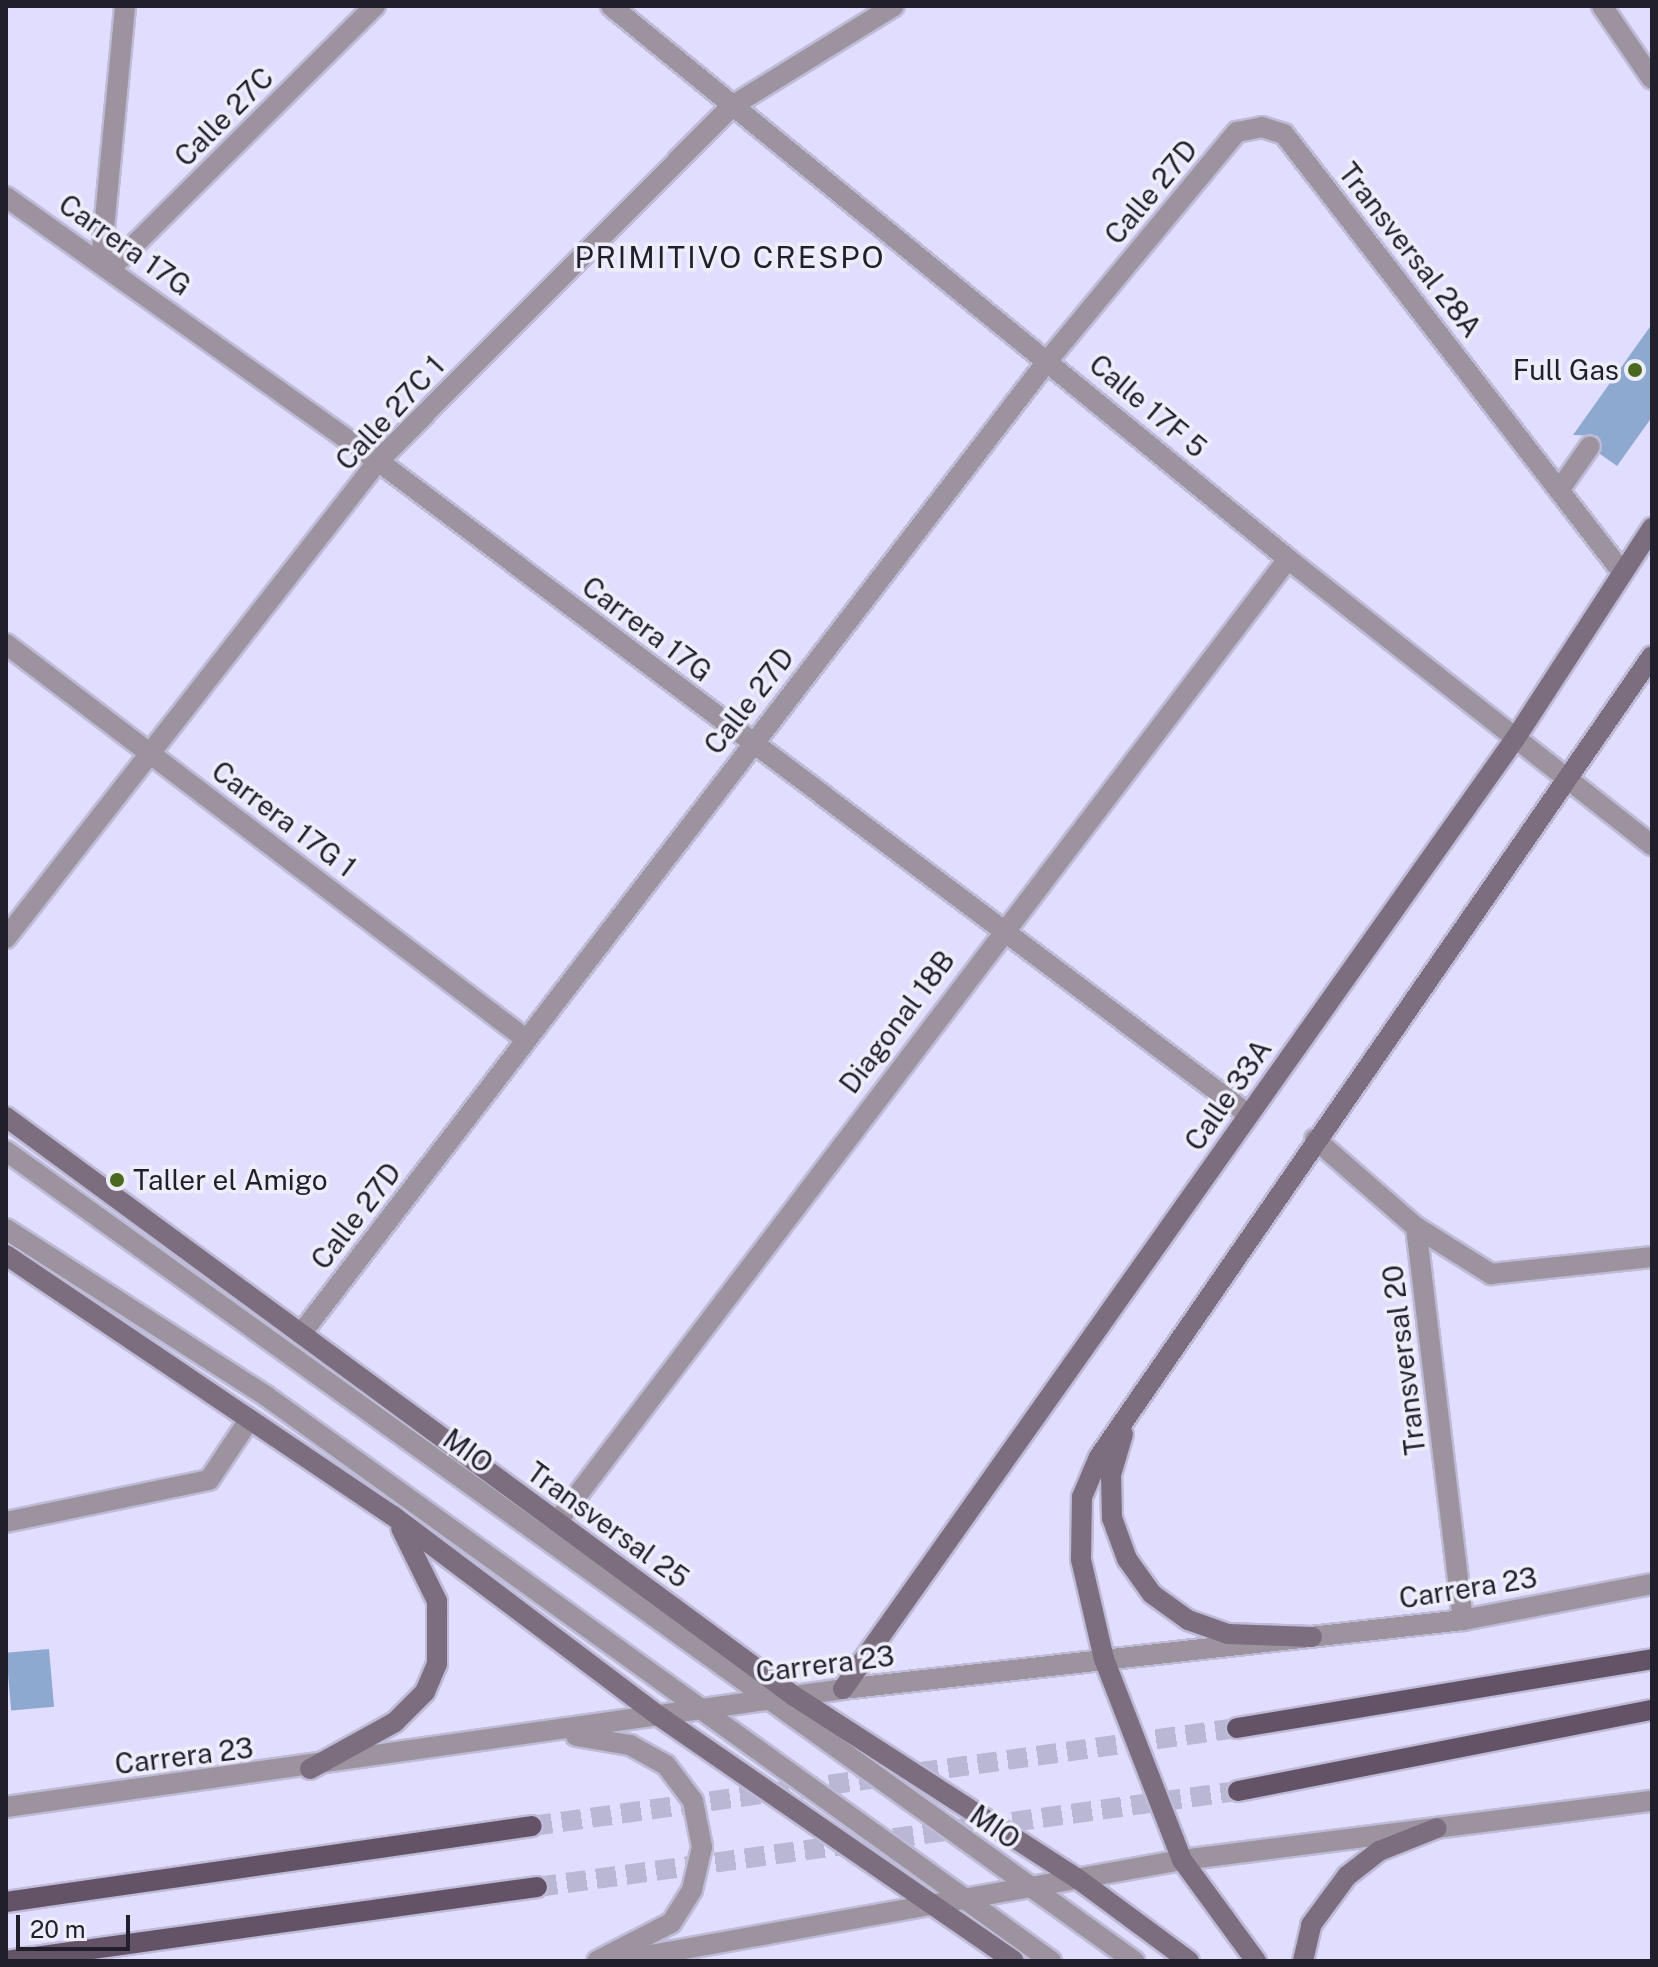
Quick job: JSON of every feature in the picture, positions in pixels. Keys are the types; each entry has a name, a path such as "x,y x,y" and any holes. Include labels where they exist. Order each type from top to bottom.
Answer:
{"main road":[{"name":"Calle 33A","path":"843,1689 1515,739 1652,528"},
{"path":"1256,1961 1182,1860 1104,1659 1086,1591 1079,1512 1099,1457 1138,1408 1315,1139 1652,656"},
{"name":"Transversal 25","path":"6,1117 794,1696 1078,1879 1189,1961"},
{"path":"6,1255 392,1515 659,1716 1014,1961"},
{"path":"1138,1408 1118,1446 1110,1503 1120,1546 1142,1583 1208,1629 1312,1637"},
{"path":"310,1769 395,1722 425,1692 437,1664 441,1625 434,1587 392,1515"},
{"path":"1237,1728 1652,1659"},
{"path":"1238,1791 1652,1710"},
{"path":"6,1902 532,1826"},
{"path":"1303,1961 1311,1925 1347,1876 1379,1851 1437,1828"},
{"path":"6,1961 537,1887"}],"street":[{"path":"107,264 125,6"},
{"name":"Calle 27C","path":"107,264 375,6"},
{"name":"Calle 17F 5","path":"611,6 1049,359 1288,559 1652,845"},
{"path":"1602,6 1652,79"},
{"name":"Calle 27C 1","path":"6,938 378,461 732,106 883,9"},
{"name":"Calle 27D","path":"301,1334 1049,359 1237,132 1262,127"},
{"name":"Transversal 28A","path":"1262,127 1284,134 1622,572"},
{"name":"Carrera 17G","path":"6,197 107,264 378,461 1249,1115"},
{"path":"1560,489 1590,446"},
{"name":"Diagonal 18B","path":"557,1522 1000,931 1288,559"},
{"name":"Carrera 17G 1","path":"6,644 527,1040"},
{"name":"Transversal 20","path":"1315,1139 1416,1227 1463,1620"},
{"name":"MIO","path":"6,1151 761,1699 1033,1887 1134,1961"},
{"path":"1416,1227 1491,1274 1652,1257"},
{"path":"6,1229 266,1396 698,1710 1051,1961"},
{"path":"6,1522 209,1480 249,1420"},
{"name":"Carrera 23","path":"6,1807 310,1769 761,1699 1463,1620 1652,1584"},
{"path":"531,1737 593,1738 642,1749 678,1777 695,1809 701,1861 686,1901 650,1940 597,1961"},
{"path":"617,1961 1182,1860 1652,1801"}],"building":[{"name":"Full Gas","path":"1652,324 1652,417 1617,466 1600,454 1598,436 1573,435"},
{"path":"49,1649 54,1707 11,1711 6,1653"}],"tunnel":[{"path":"532,1826 1237,1728"},
{"path":"537,1887 1238,1791"}],"place":[{"name":"Full Gas","path":"1635,370"},
{"name":"Taller el Amigo","path":"117,1180"}],"district":[{"name":"PRIMITIVO CRESPO","path":"730,257"}]}
